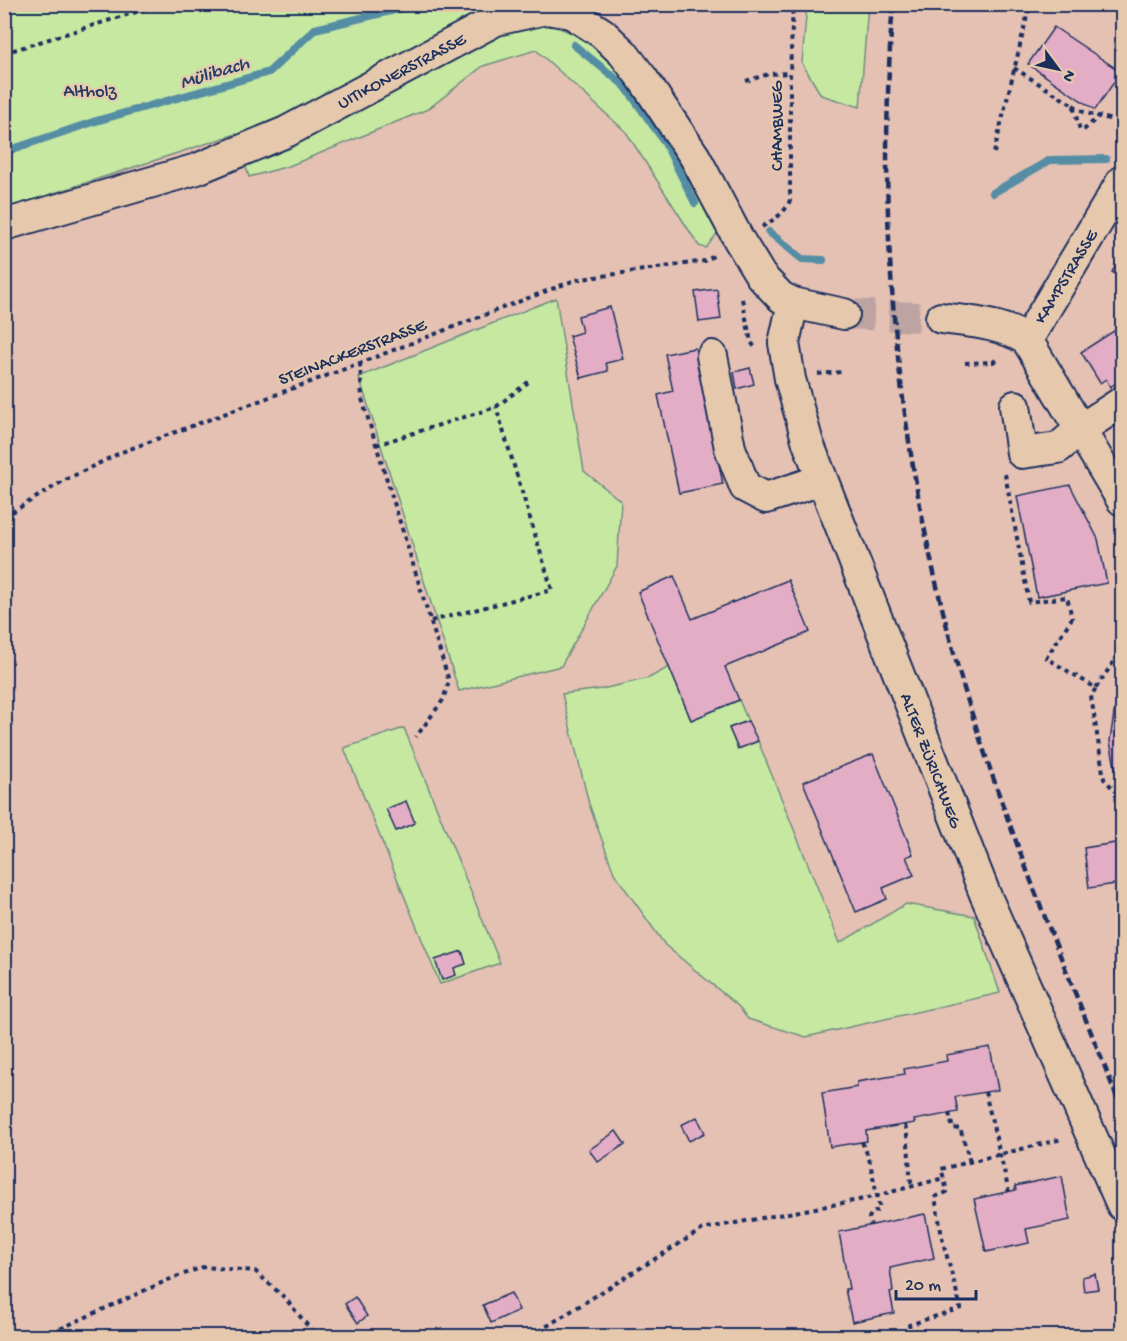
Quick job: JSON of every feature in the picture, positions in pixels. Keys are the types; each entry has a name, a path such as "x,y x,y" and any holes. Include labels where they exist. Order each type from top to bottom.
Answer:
{"street":[{"name":"UITIKONERSTRASSE","path":"4,225 197,169 285,132 496,20 546,9 571,12 602,33 623,53 689,147 762,276 781,297 793,303 844,314"},
{"name":"KAMPSTRASSE","path":"1027,340 1122,181"},
{"name":"ALTER ZÜRICHWEG","path":"793,303 784,343 790,379 808,443 985,894 1122,1205"},
{"path":"940,318 996,325 1013,331 1027,340 1122,500"},
{"path":"712,356 730,448 745,487 766,498 822,478"},
{"path":"1015,406 1023,453 1058,448 1081,429 1122,402"}],"path":[{"path":"4,53 162,4"},
{"name":"CHAMBWEG","path":"755,231 781,215 787,209 790,200 790,73 793,4"},
{"path":"994,153 1030,4"},
{"path":"1111,4 1116,4"},
{"path":"1014,68 1085,113 1122,123"},
{"path":"746,81 769,74 790,73"},
{"path":"1073,105 1080,130 1085,129 1099,116"},
{"name":"STEINACKERSTRASSE","path":"4,517 65,480 122,452 575,280 705,261 723,251"},
{"path":"741,293 751,342 757,350"},
{"path":"965,363 993,362"},
{"path":"360,363 362,399 449,681 443,700 416,737"},
{"path":"376,445 496,407 531,380"},
{"path":"431,621 552,590 496,407"},
{"path":"1023,453 1004,472 1029,602 1067,597 1072,618 1046,658 1096,688"},
{"path":"1122,649 1091,696 1104,779 1122,798"},
{"path":"986,1092 1009,1192"},
{"path":"950,1113 953,1129 960,1128 970,1162"},
{"path":"905,1125 910,1146 908,1163 912,1187"},
{"path":"911,1336 909,1325 961,1308 943,1242 935,1197 947,1192 941,1169 1070,1137"},
{"path":"862,1142 869,1158 880,1209 871,1214 869,1218 871,1226"},
{"path":"531,1336 703,1229 877,1196 944,1178"},
{"path":"44,1336 168,1280 203,1267 255,1271 285,1298 316,1336"}],"green space":[{"name":"Altholz","path":"547,4 551,24 596,44 639,90 719,231 706,248 699,246 626,132 536,50 483,66 428,109 289,166 249,177 236,134 5,209 5,5"},
{"path":"807,5 868,5 860,107 821,95 802,63"},
{"path":"556,298 584,471 621,501 617,566 561,666 459,691 359,377"},
{"path":"669,667 691,720 739,700 748,721 729,728 738,749 758,741 840,943 906,904 974,916 1000,993 806,1037 748,1019 738,1006 665,945 614,873 589,804 562,694 602,689 649,678"},
{"path":"404,728 500,963 440,984 344,748"}],"building":[{"path":"1054,27 1121,72 1095,110 1028,64"},
{"path":"1122,255 1122,278 1112,272"},
{"path":"717,289 721,319 699,322 695,292"},
{"path":"610,307 623,359 606,363 608,371 581,378 569,336 582,332 578,316"},
{"path":"1120,327 1122,331 1122,379 1110,387 1106,379 1100,383 1081,352"},
{"path":"695,348 723,484 679,493 658,395 673,391 665,354"},
{"path":"750,368 754,384 737,389 734,372"},
{"path":"1070,485 1098,539 1107,583 1037,597 1017,496"},
{"path":"674,576 692,619 788,580 810,632 725,667 739,700 691,720 638,592"},
{"path":"1122,681 1122,783 1115,767 1110,741 1114,713 1121,698 1114,695"},
{"path":"748,721 758,741 738,749 729,728"},
{"path":"873,754 913,854 906,857 914,875 883,888 887,899 856,912 803,782"},
{"path":"406,801 415,823 396,831 386,809"},
{"path":"1122,842 1122,883 1089,888 1084,848"},
{"path":"1122,948 1122,990 1118,991 1114,949"},
{"path":"462,951 466,964 454,968 456,975 442,980 435,960"},
{"path":"990,1047 998,1090 955,1097 958,1112 914,1120 915,1123 866,1131 867,1141 830,1147 822,1093 857,1087 857,1082 905,1074 904,1069 947,1061 946,1055"},
{"path":"697,1117 705,1133 689,1141 681,1125"},
{"path":"616,1131 625,1144 598,1162 589,1150"},
{"path":"1062,1176 1070,1220 1026,1229 1029,1243 986,1252 974,1199 1016,1190 1015,1186"},
{"path":"925,1214 934,1258 890,1268 893,1291 890,1292 894,1313 852,1322 845,1289 849,1289 839,1232"},
{"path":"1095,1274 1098,1289 1084,1291 1082,1277"},
{"path":"511,1293 519,1310 491,1323 483,1305"},
{"path":"355,1297 367,1316 358,1323 345,1304"}],"waterway":[{"name":"Mülibach","path":"4,152 96,121 269,72 315,29 420,4"},
{"name":"Mülibach","path":"574,45 625,86 664,141 695,203"},
{"name":"Mülibach","path":"993,193 1050,160 1106,159"},
{"name":"Mülibach","path":"769,232 802,259 823,260"}],"tunnel":[{"path":"844,314 941,318"}],"railway":[{"path":"893,4 888,89 887,173 890,258 907,427 921,510 939,593 977,731 1036,894 1122,1110"}]}
